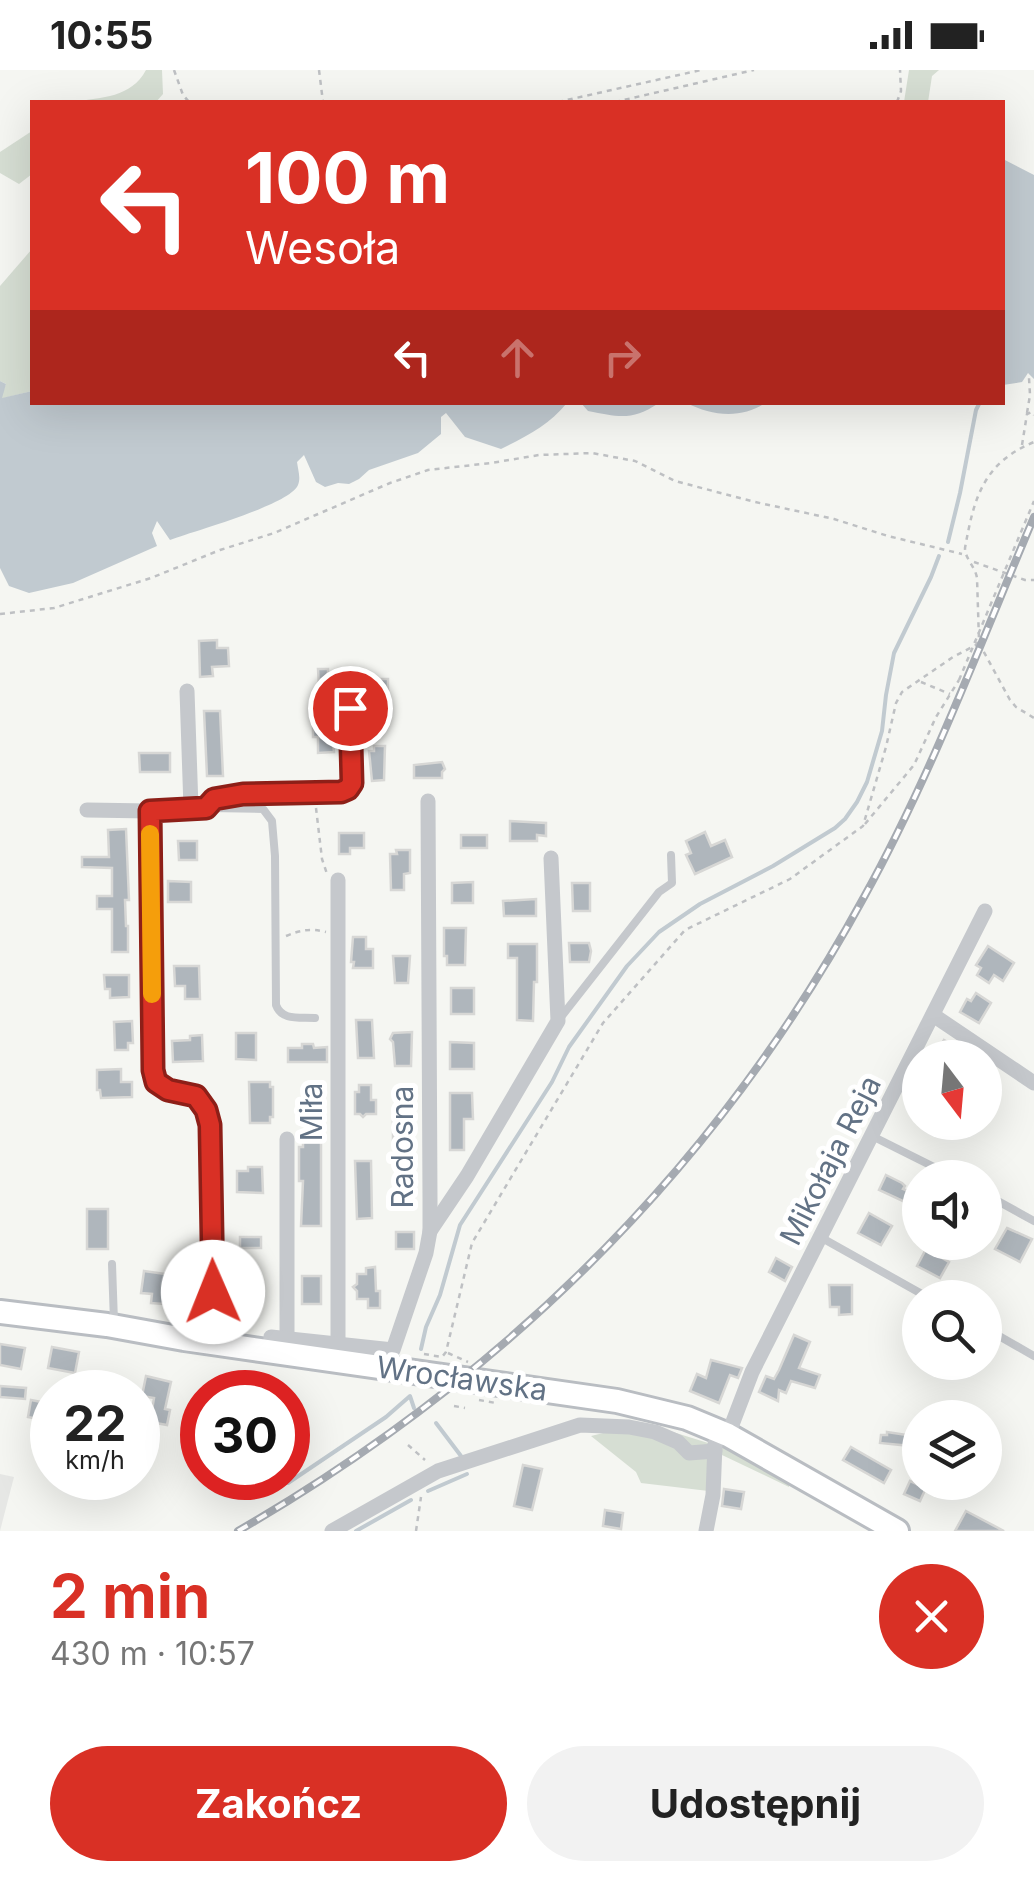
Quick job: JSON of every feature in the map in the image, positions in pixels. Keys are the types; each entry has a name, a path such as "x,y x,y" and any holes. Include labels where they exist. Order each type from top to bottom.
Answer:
{"main road":[{"name":"Wrocławska","path":"0,1312 216,1344 278,1344 669,1412 895,1531"}],"street":[{"path":"187,691 198,808"},
{"path":"87,810 198,808 214,799 243,794 341,792 352,783 350,708"},
{"name":"Radosna","path":"278,1344 338,1344 393,1350 422,1269 430,1231 428,801"},
{"path":"150,811 153,1070 156,1082 168,1090 196,1096 210,1125 216,1344"},
{"path":"430,1231 558,1021 551,858"},
{"name":"Miła","path":"338,886 338,1344"},
{"name":"Mikołaja Reja","path":"706,1531 720,1438 985,912"},
{"path":"933,1015 1034,1083"},
{"path":"278,1344 287,1139"},
{"path":"332,1531 438,1471 580,1425 655,1432 678,1442 689,1454 720,1438"}],"lane":[{"path":"198,808 263,809 272,821 276,1004 279,1013 286,1017 315,1018"},
{"path":"558,1021 659,892 672,883 671,855"},
{"path":"872,1136 920,1160"},
{"path":"1002,1203 1034,1221"},
{"path":"822,1238 902,1283"},
{"path":"112,1264 114,1326"},
{"path":"1002,1338 1034,1356"}],"path":[{"path":"174,70 187,100"},
{"path":"319,70 323,100"},
{"path":"567,100 700,70"},
{"path":"624,100 754,70"},
{"path":"898,100 900,70"},
{"path":"1022,447 1029,378"},
{"path":"1027,414 1034,415"},
{"path":"965,554 972,513 984,482 996,466 1034,442"},
{"path":"0,614 54,608 150,578 428,470 539,455 592,453 634,462 675,481 965,554 976,568 978,642 1010,700 1034,718"},
{"path":"425,1354 442,1356 446,1352 472,1243 602,1023 685,930 790,879 864,826 914,765 936,717 959,680 1034,501"},
{"path":"970,561 1034,580"},
{"path":"864,826 902,692 978,642"},
{"path":"918,681 952,694"},
{"path":"314,793 322,859 338,886"},
{"path":"275,940 314,929 338,939"},
{"path":"446,1352 464,1360"},
{"path":"454,1406 465,1408"},
{"path":"408,1445 438,1471"},
{"path":"416,1531 423,1480"}],"shaded area":[{"path":"146,70 162,70 163,94 158,100 86,100 124,91"},
{"path":"909,70 939,70 932,76 928,100 904,100"},
{"path":"30,132 30,176 19,184 0,173 0,152"},
{"path":"1005,160 1034,175 1034,379 1028,373 1022,382 1005,385"},
{"path":"30,251 30,392 0,399 6,384 0,381 0,286"},
{"path":"0,381 6,384 2,398 30,391 30,405 565,405 529,435 501,449 465,437 446,413 441,417 441,434 418,453 369,470 349,484 325,487 316,482 304,455 297,462 298,485 278,501 170,540 157,521 152,533 157,546 73,583 29,593 9,586 0,568"},
{"path":"583,405 655,405 625,416 588,411"},
{"path":"692,405 761,405 746,412 706,411"},
{"path":"644,1423 721,1447 738,1448 789,1481 789,1487 722,1455 717,1492 641,1483 636,1472 591,1436"},
{"path":"0,1474 14,1477 0,1531"}],"building":[{"path":"217,640 217,648 228,648 229,666 212,667 213,676 200,677 199,641"},
{"path":"318,669 333,673 332,703 320,703"},
{"path":"370,679 388,679 384,705 368,706"},
{"path":"204,711 220,711 223,776 207,776"},
{"path":"313,726 331,726 334,752 318,753"},
{"path":"374,746 385,746 384,780 372,781 369,751 374,751"},
{"path":"139,753 170,753 170,772 140,772"},
{"path":"442,762 442,778 414,778 414,765"},
{"path":"510,821 546,823 546,836 537,835 537,841 510,841"},
{"path":"126,829 128,952 112,952 112,909 97,909 97,896 112,896 112,868 82,867 82,857 109,857 108,830"},
{"path":"705,832 711,846 725,840 732,857 695,874 686,855 691,853 686,841"},
{"path":"339,833 364,833 364,848 350,848 350,854 339,854"},
{"path":"461,835 487,835 487,848 461,848"},
{"path":"178,841 197,841 197,860 179,860"},
{"path":"396,850 410,850 410,873 404,874 404,890 391,890 390,854 397,854"},
{"path":"168,881 191,882 191,902 168,902"},
{"path":"473,882 473,903 452,903 452,883"},
{"path":"572,883 590,883 590,911 573,911"},
{"path":"536,899 536,916 504,916 503,901"},
{"path":"444,928 466,928 465,965 447,965"},
{"path":"353,937 366,937 366,949 373,949 373,968 353,968"},
{"path":"569,943 589,943 589,962 570,962"},
{"path":"508,944 537,944 533,1021 517,1020 517,958 508,958"},
{"path":"988,946 1014,963 1003,981 994,975 989,983 977,975 981,968 976,965"},
{"path":"393,956 410,956 408,983 395,983"},
{"path":"174,966 199,966 200,999 185,999 185,986 175,986"},
{"path":"104,975 129,975 129,997 110,998"},
{"path":"451,988 474,988 474,1014 451,1014"},
{"path":"976,993 991,1003 979,1023 960,1012 967,999 971,1001"},
{"path":"356,1020 372,1020 374,1058 358,1058"},
{"path":"132,1021 133,1043 128,1043 128,1050 115,1050 114,1022"},
{"path":"412,1032 411,1066 395,1066 390,1039 393,1033"},
{"path":"236,1033 256,1033 256,1060 236,1059"},
{"path":"202,1035 203,1061 173,1062 172,1041"},
{"path":"450,1042 474,1043 474,1069 450,1069"},
{"path":"302,1044 327,1047 327,1062 288,1062 288,1048 302,1048"},
{"path":"121,1069 121,1082 132,1082 132,1097 101,1098 97,1070"},
{"path":"249,1082 270,1082 273,1087 270,1123 250,1123"},
{"path":"359,1085 371,1085 376,1114 355,1114 355,1092 359,1092"},
{"path":"450,1093 472,1093 473,1119 464,1119 464,1150 450,1150"},
{"path":"404,1112 413,1119 413,1140 393,1140 393,1119 400,1119"},
{"path":"303,1142 321,1142 321,1226 301,1226 303,1181 299,1181 299,1147 303,1147"},
{"path":"355,1161 371,1161 372,1218 357,1219"},
{"path":"248,1167 262,1167 263,1193 237,1192 237,1171 248,1171"},
{"path":"886,1175 902,1183 902,1201 879,1190"},
{"path":"87,1209 108,1209 108,1249 87,1249"},
{"path":"869,1213 892,1226 881,1245 858,1233"},
{"path":"1007,1228 1032,1239 1020,1262 1002,1253 1002,1237"},
{"path":"396,1232 414,1232 414,1249 396,1249"},
{"path":"240,1237 261,1237 261,1248 240,1248"},
{"path":"776,1258 792,1267 785,1281 769,1272"},
{"path":"920,1260 949,1262 940,1278 917,1266"},
{"path":"375,1267 380,1308 368,1308 368,1299 357,1299 353,1287 357,1274 366,1274 366,1268"},
{"path":"144,1271 194,1278 192,1294 165,1296 164,1304 151,1303 152,1294 141,1293"},
{"path":"302,1276 321,1276 321,1304 302,1304"},
{"path":"234,1277 260,1277 260,1296 234,1296"},
{"path":"829,1285 852,1285 852,1314 839,1315 839,1307 830,1307"},
{"path":"794,1335 810,1342 799,1368 820,1375 815,1388 791,1381 786,1393 779,1390 778,1401 759,1392 766,1376 774,1379"},
{"path":"0,1344 25,1348 21,1369 0,1365"},
{"path":"52,1347 79,1352 76,1370 48,1368"},
{"path":"711,1360 742,1368 738,1378 730,1375 719,1403 690,1391 697,1374 706,1378"},
{"path":"160,1379 171,1382 165,1409 170,1410 167,1425 160,1424"},
{"path":"0,1386 26,1388 25,1399 0,1397"},
{"path":"902,1434 902,1445 880,1443 881,1435"},
{"path":"851,1447 891,1470 884,1483 843,1460"},
{"path":"523,1465 542,1469 532,1510 514,1506"},
{"path":"724,1489 744,1492 741,1509 722,1506"},
{"path":"605,1510 623,1513 621,1529 603,1526"},
{"path":"966,1511 1004,1531 955,1531"}],"waterway":[{"path":"948,542 978,405"},
{"path":"421,1349 460,1225 552,1082 569,1047 627,966 659,932 700,904 835,828 857,802 882,731 894,653 939,556"},
{"path":"310,1468 410,1396 414,1408"},
{"path":"436,1423 461,1456"},
{"path":"428,1491 467,1474"},
{"path":"356,1531 411,1500"}],"railway":[{"path":"238,1531 335,1471 427,1405 514,1334 596,1258 671,1176 742,1089 806,996 888,851 954,709 1034,517"}],"slow traffic":[{"path":"150,834 152,994"}],"route":[{"path":"213,1292 211,1141 206,1110 196,1096 168,1090 156,1082 153,1070 150,811 206,808 214,799 243,794 348,789 352,783 350,708"}]}
